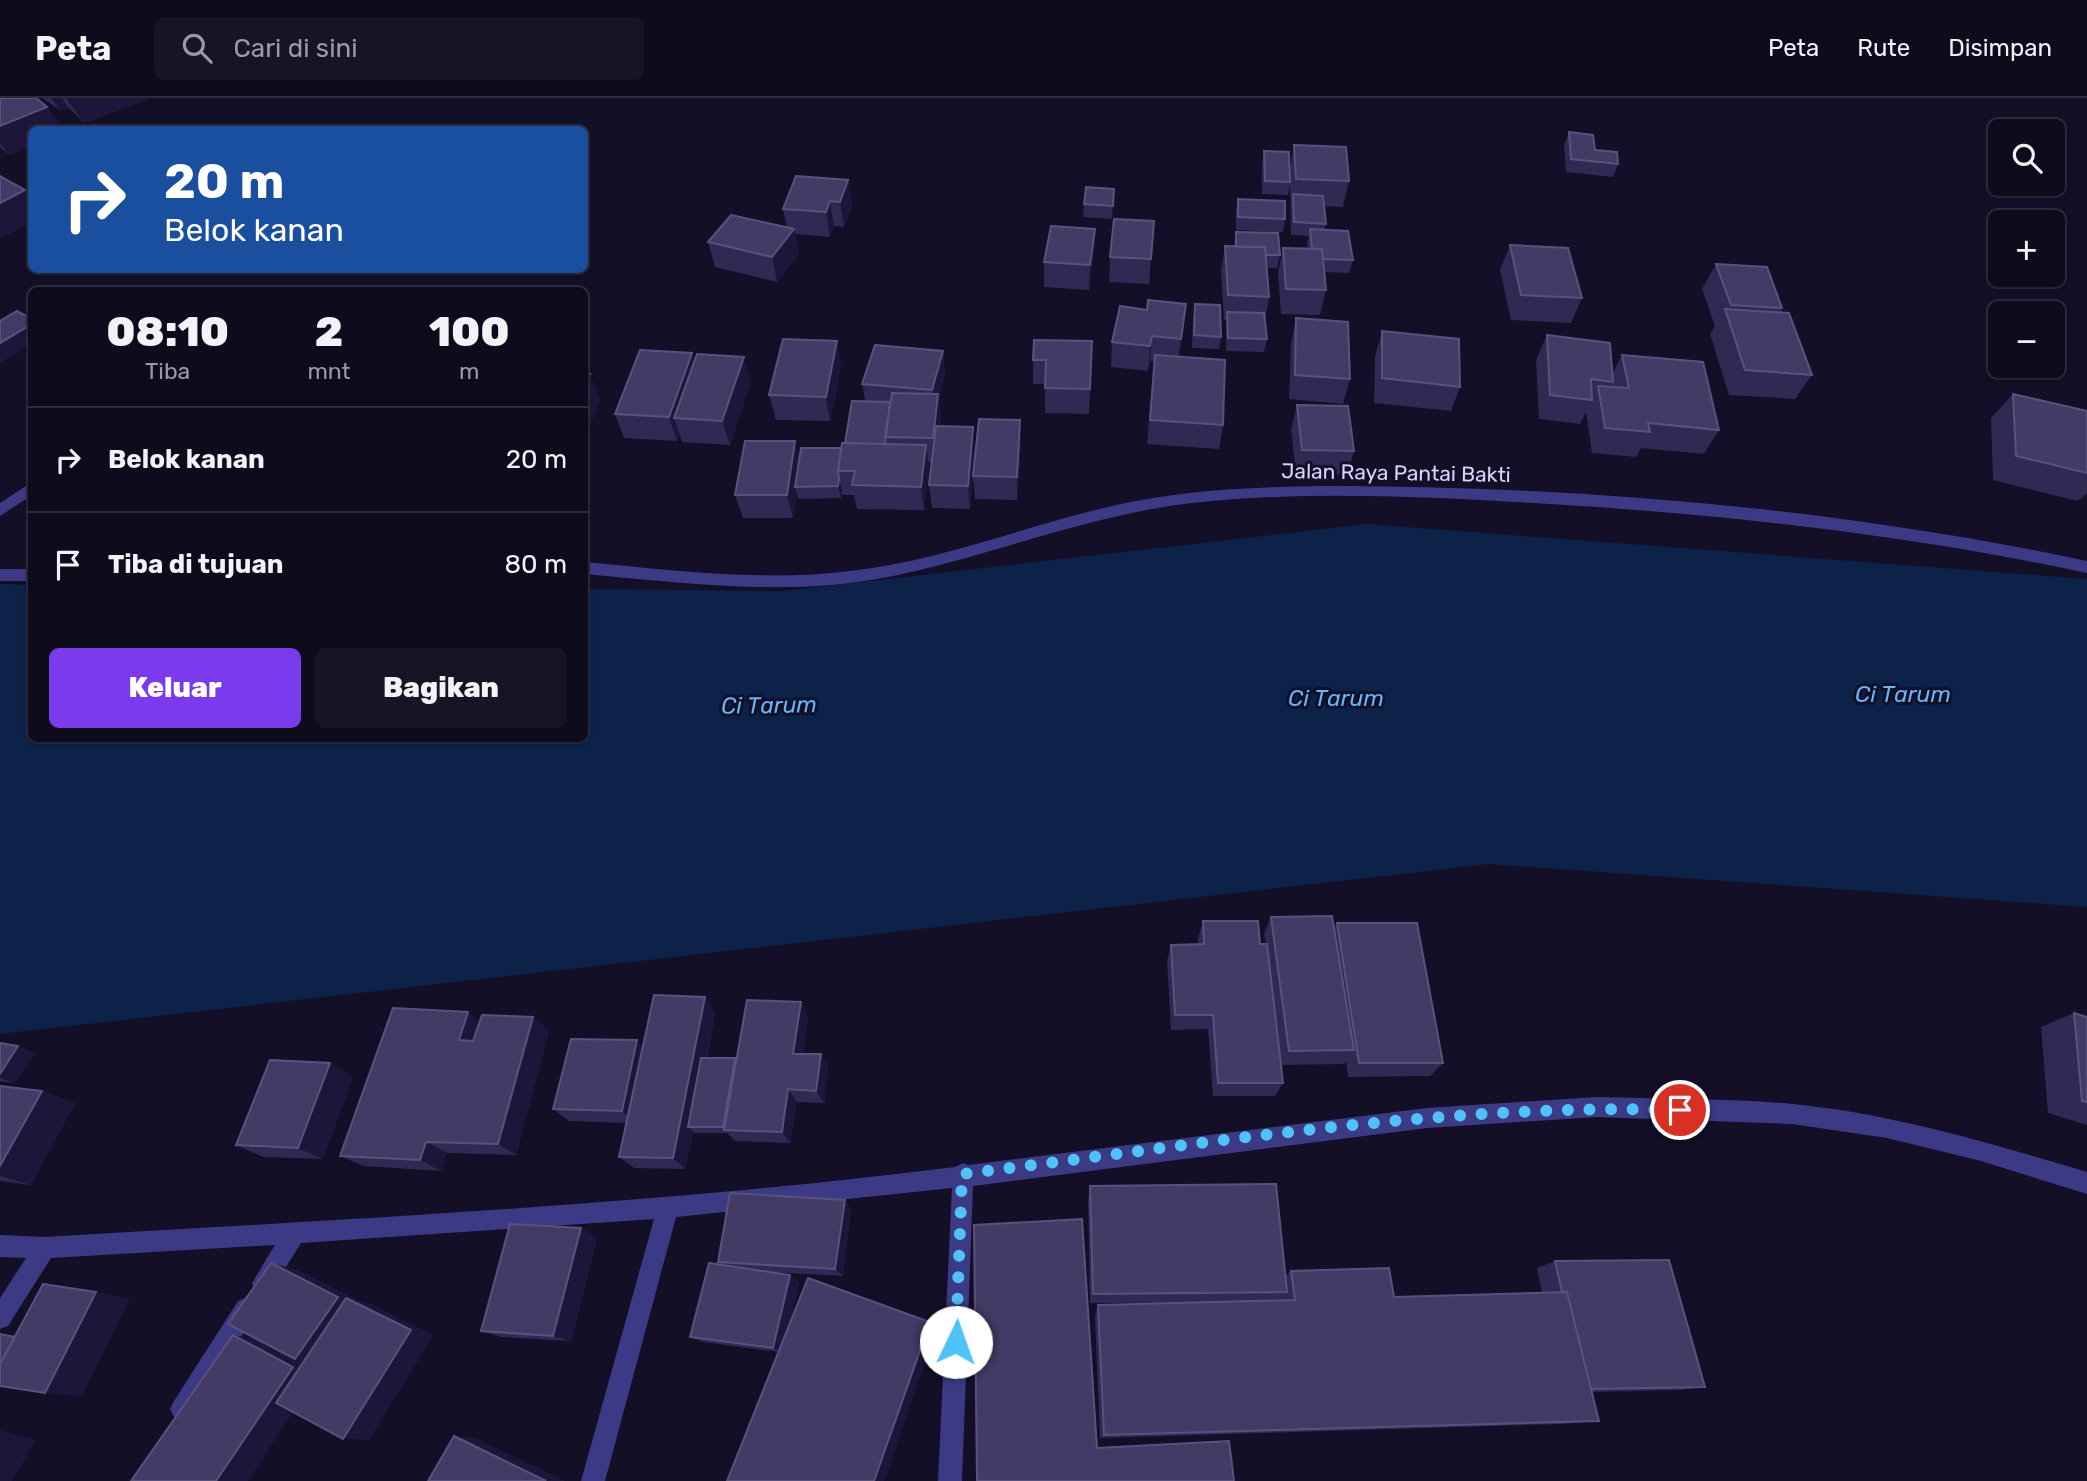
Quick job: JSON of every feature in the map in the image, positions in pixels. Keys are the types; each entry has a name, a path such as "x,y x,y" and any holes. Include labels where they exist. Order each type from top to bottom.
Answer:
{"street":[{"name":"Jalan Raya Pantai Bakti","path":"588,568 766,583 887,572 1123,507 1187,498 1325,488 1591,500 1749,513 1904,531 2087,567"},
{"path":"0,511 28,490"},
{"path":"0,575 28,575"},
{"path":"0,1246 45,1248 668,1207 872,1188 962,1174 1427,1118 1597,1107 1792,1114 1886,1128 1981,1150 2087,1183"},
{"path":"950,1481 962,1174"},
{"path":"593,1481 668,1207"},
{"path":"172,1424 296,1233"},
{"path":"0,1318 45,1248"}],"water":[{"name":"Ci Tarum","path":"1367,524 2087,579 2087,907 1489,864 0,1034 0,584 28,585 28,742 588,742 588,589 783,591"}],"building":[{"path":"0,98 36,98 47,107 0,126"},
{"path":"1569,132 1593,135 1595,150 1617,152 1618,164 1571,159"},
{"path":"1294,145 1346,147 1349,181 1296,179"},
{"path":"1264,151 1289,152 1290,182 1265,181"},
{"path":"0,176 25,190 0,203"},
{"path":"796,176 848,180 840,202 830,201 826,212 783,209"},
{"path":"1086,187 1114,189 1113,206 1084,204"},
{"path":"1293,194 1323,196 1326,224 1294,222"},
{"path":"1238,199 1285,201 1285,219 1238,217"},
{"path":"731,215 794,229 772,257 708,242"},
{"path":"1114,219 1154,221 1151,259 1110,257"},
{"path":"1051,226 1095,229 1090,265 1044,262"},
{"path":"1310,229 1348,231 1353,260 1323,259 1322,249 1312,249"},
{"path":"1236,232 1278,233 1280,255 1266,255 1265,247 1236,247"},
{"path":"1510,245 1568,248 1582,298 1521,295"},
{"path":"1225,246 1265,247 1269,297 1228,295"},
{"path":"1283,248 1322,249 1326,290 1286,289"},
{"path":"1716,264 1767,267 1782,308 1731,305"},
{"path":"1148,300 1186,304 1181,339 1152,336 1150,346 1112,342 1120,306 1147,310"},
{"path":"1195,304 1220,305 1221,337 1194,335"},
{"path":"1725,309 1789,313 1812,375 1745,370"},
{"path":"17,311 28,317 28,326 0,343 0,321"},
{"path":"1227,312 1264,313 1267,339 1228,338"},
{"path":"1296,318 1348,322 1350,379 1295,375"},
{"path":"1382,331 1459,339 1460,387 1382,378"},
{"path":"1547,335 1610,343 1613,382 1591,379 1592,400 1550,395"},
{"path":"783,339 837,341 826,397 769,395"},
{"path":"1034,340 1092,341 1090,389 1045,388 1046,360 1033,360"},
{"path":"875,345 943,351 932,390 862,384"},
{"path":"640,350 692,353 669,417 615,414"},
{"path":"697,354 744,357 722,421 674,418"},
{"path":"1155,355 1225,360 1223,425 1150,420"},
{"path":"1622,355 1703,362 1719,430 1648,423 1650,432 1605,428 1598,386 1629,388"},
{"path":"892,393 938,394 933,438 885,437"},
{"path":"2013,394 2087,411 2087,473 2016,456"},
{"path":"852,401 890,402 885,444 845,443"},
{"path":"1297,405 1348,406 1354,451 1302,450"},
{"path":"979,419 1020,420 1017,477 973,476"},
{"path":"936,426 973,427 968,486 929,485"},
{"path":"745,441 795,441 787,495 735,495"},
{"path":"842,443 926,445 921,487 852,485 855,471 838,471"},
{"path":"801,448 841,448 838,486 795,487"},
{"path":"1332,916 1354,1050 1289,1051 1271,917"},
{"path":"1203,921 1258,921 1260,944 1267,944 1283,1083 1218,1083 1213,1015 1175,1015 1171,945 1204,944"},
{"path":"1337,923 1417,923 1443,1063 1359,1063"},
{"path":"654,995 705,997 673,1158 619,1157"},
{"path":"747,1000 801,1002 793,1054 821,1054 816,1091 788,1089 782,1132 724,1130"},
{"path":"393,1008 468,1012 459,1040 473,1041 482,1015 533,1017 498,1144 426,1142 420,1160 340,1156"},
{"path":"2074,1013 2087,1017 2087,1102 2082,1101"},
{"path":"571,1039 637,1040 622,1111 553,1109"},
{"path":"0,1043 18,1046 0,1074"},
{"path":"701,1058 735,1058 723,1127 688,1127"},
{"path":"270,1060 330,1063 298,1148 236,1145"},
{"path":"0,1086 42,1091 0,1166"},
{"path":"1276,1184 1287,1292 1093,1294 1090,1186"},
{"path":"730,1193 845,1200 835,1269 718,1262"},
{"path":"1082,1219 1097,1448 1229,1441 1234,1481 977,1481 974,1225"},
{"path":"510,1224 581,1228 553,1336 481,1331"},
{"path":"1669,1260 1705,1387 1591,1389 1567,1292 1562,1292 1555,1261"},
{"path":"271,1263 338,1297 295,1359 228,1324"},
{"path":"709,1263 790,1275 773,1348 690,1337"},
{"path":"1389,1268 1394,1297 1567,1292 1599,1421 1104,1435 1098,1305 1295,1300 1291,1271"},
{"path":"808,1278 930,1322 874,1481 727,1481"},
{"path":"43,1284 96,1292 45,1393 0,1386 0,1364"},
{"path":"346,1298 411,1330 343,1439 276,1403"},
{"path":"0,1334 15,1337 0,1364"},
{"path":"233,1335 293,1367 216,1481 131,1481"},
{"path":"454,1436 546,1481 428,1481"}],"route":[{"path":"956,1342 962,1174 1427,1118 1597,1107 1680,1110"}]}
